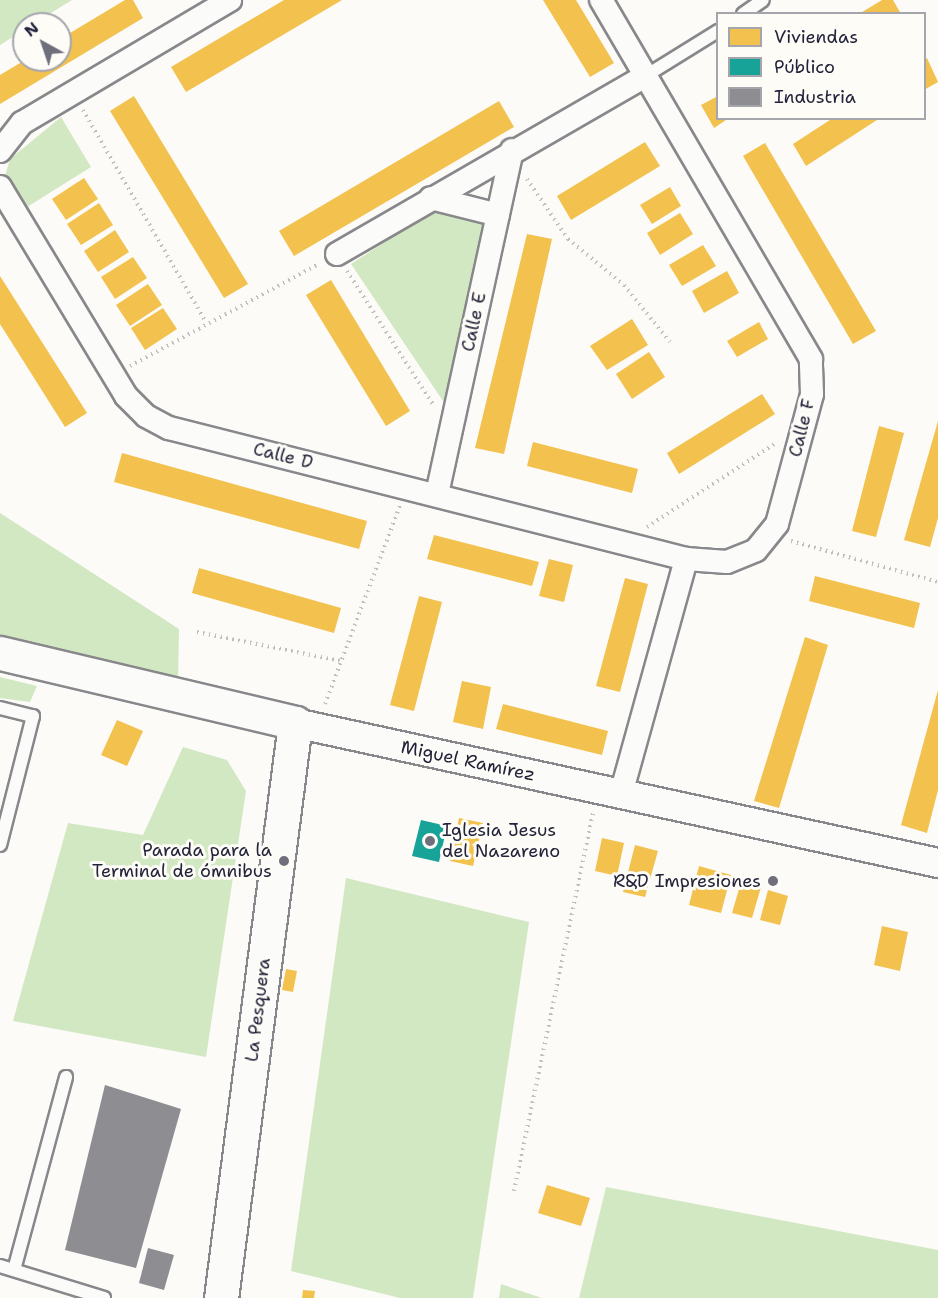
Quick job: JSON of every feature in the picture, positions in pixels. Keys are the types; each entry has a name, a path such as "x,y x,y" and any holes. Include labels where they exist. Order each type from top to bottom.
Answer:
{"main road":[{"name":"Miguel Ramírez","path":"0,653 305,725"},
{"name":"La Pesquera","path":"221,1298 305,725"}],"street":[{"path":"0,151 22,123 230,0"},
{"name":"Calle F","path":"601,0 647,75 811,359 812,394 770,535"},
{"path":"337,254 512,150 647,75"},
{"name":"Calle E","path":"437,494 512,150"},
{"name":"Calle D","path":"0,187 113,375 146,416 169,428 407,486 686,559"},
{"path":"431,198 498,215"},
{"path":"609,792 686,559 728,562 756,550 770,535"},
{"name":"Miguel Ramírez","path":"305,725 938,863"}],"lane":[{"path":"746,12 763,0"},
{"path":"647,75 716,32"},
{"path":"0,708 33,716 0,845"},
{"path":"14,1270 66,1077"},
{"path":"0,1266 104,1298"}],"path":[{"path":"73,93 206,322"},
{"path":"512,150 537,198 568,239 624,285 670,342"},
{"path":"113,375 206,322 337,254 450,432"},
{"path":"624,543 804,425"},
{"path":"305,725 341,661 407,486"},
{"path":"770,535 938,582"},
{"path":"197,632 341,661"},
{"path":"514,1191 609,792"}],"green space":[{"path":"0,0 72,0 52,12 12,12 12,38 0,45"},
{"path":"61,117 91,167 24,209 5,176 10,159"},
{"path":"433,211 483,221 447,407 351,264"},
{"path":"0,513 179,629 178,684 0,641"},
{"path":"0,677 37,686 30,702 0,698"},
{"path":"183,747 227,760 246,791 206,1057 13,1021 68,823 143,835"},
{"path":"346,878 529,922 473,1298 400,1298 291,1271"},
{"path":"606,1187 938,1250 938,1298 579,1298"},
{"path":"501,1284 542,1298 499,1298"}],"building: Viviendas":[{"path":"125,0 133,0 143,18 72,61 72,32"},
{"path":"284,0 342,0 186,92 171,67"},
{"path":"543,0 576,0 614,63 590,77"},
{"path":"882,0 893,0 900,12 862,12"},
{"path":"926,59 938,82 926,89"},
{"path":"12,68 12,72 53,72 0,104 0,75"},
{"path":"134,96 248,284 224,298 110,111"},
{"path":"716,97 716,120 726,120 714,128 701,105"},
{"path":"499,101 514,127 294,256 279,231"},
{"path":"830,120 877,120 806,166 793,144"},
{"path":"645,142 660,166 571,220 557,196"},
{"path":"765,143 876,331 853,344 743,156"},
{"path":"84,178 98,199 66,220 52,199"},
{"path":"670,187 681,206 652,224 640,205"},
{"path":"99,203 113,225 81,245 67,224"},
{"path":"680,213 693,234 660,255 647,233"},
{"path":"115,230 129,252 98,272 84,251"},
{"path":"527,234 552,239 504,454 475,448"},
{"path":"703,245 716,266 682,286 669,265"},
{"path":"133,257 147,278 115,299 101,277"},
{"path":"727,271 739,293 704,313 692,291"},
{"path":"0,276 87,413 65,427 0,324"},
{"path":"331,280 410,411 386,426 306,295"},
{"path":"148,284 162,305 130,326 116,305"},
{"path":"163,308 177,329 145,350 131,328"},
{"path":"632,319 648,345 607,370 590,346"},
{"path":"759,322 768,339 737,357 727,341"},
{"path":"649,352 665,377 632,399 616,374"},
{"path":"762,394 775,414 679,474 667,453"},
{"path":"938,421 938,518 930,547 904,540"},
{"path":"879,426 904,433 876,537 852,531"},
{"path":"533,442 638,469 632,493 527,466"},
{"path":"122,453 367,521 359,549 114,482"},
{"path":"434,535 539,562 532,586 427,559"},
{"path":"549,559 573,565 564,602 539,596"},
{"path":"199,568 341,608 334,633 192,593"},
{"path":"815,576 920,603 914,628 809,601"},
{"path":"625,578 648,584 620,692 596,686"},
{"path":"419,596 442,602 414,711 390,705"},
{"path":"805,637 828,645 779,808 754,801"},
{"path":"462,681 491,687 483,729 453,722"},
{"path":"938,690 938,790 927,833 901,825"},
{"path":"503,704 608,731 602,755 496,729"},
{"path":"117,720 143,731 127,766 101,755"},
{"path":"459,818 483,823 473,866 450,861"},
{"path":"602,838 624,843 617,876 595,871"},
{"path":"635,845 658,851 645,897 623,892"},
{"path":"699,866 731,875 721,913 689,905"},
{"path":"741,882 761,887 752,918 732,913"},
{"path":"768,890 788,896 780,925 760,920"},
{"path":"882,926 908,932 900,971 874,965"},
{"path":"286,969 297,971 293,992 282,990"},
{"path":"547,1185 590,1198 581,1226 538,1213"},
{"path":"303,1290 315,1291 314,1298 302,1298"}],"building: Público":[{"name":"Iglesia Jesus del Nazareno","path":"421,820 447,826 439,862 412,856"}],"building: Industria":[{"path":"105,1085 181,1109 136,1268 65,1250"},
{"path":"148,1248 174,1255 164,1290 139,1283"}],"place":[{"name":"Iglesia Jesus del Nazareno","path":"430,841"},
{"name":"Parada para la Terminal de ómnibus","path":"284,861"},
{"name":"R&D Impresiones","path":"773,881"}]}
